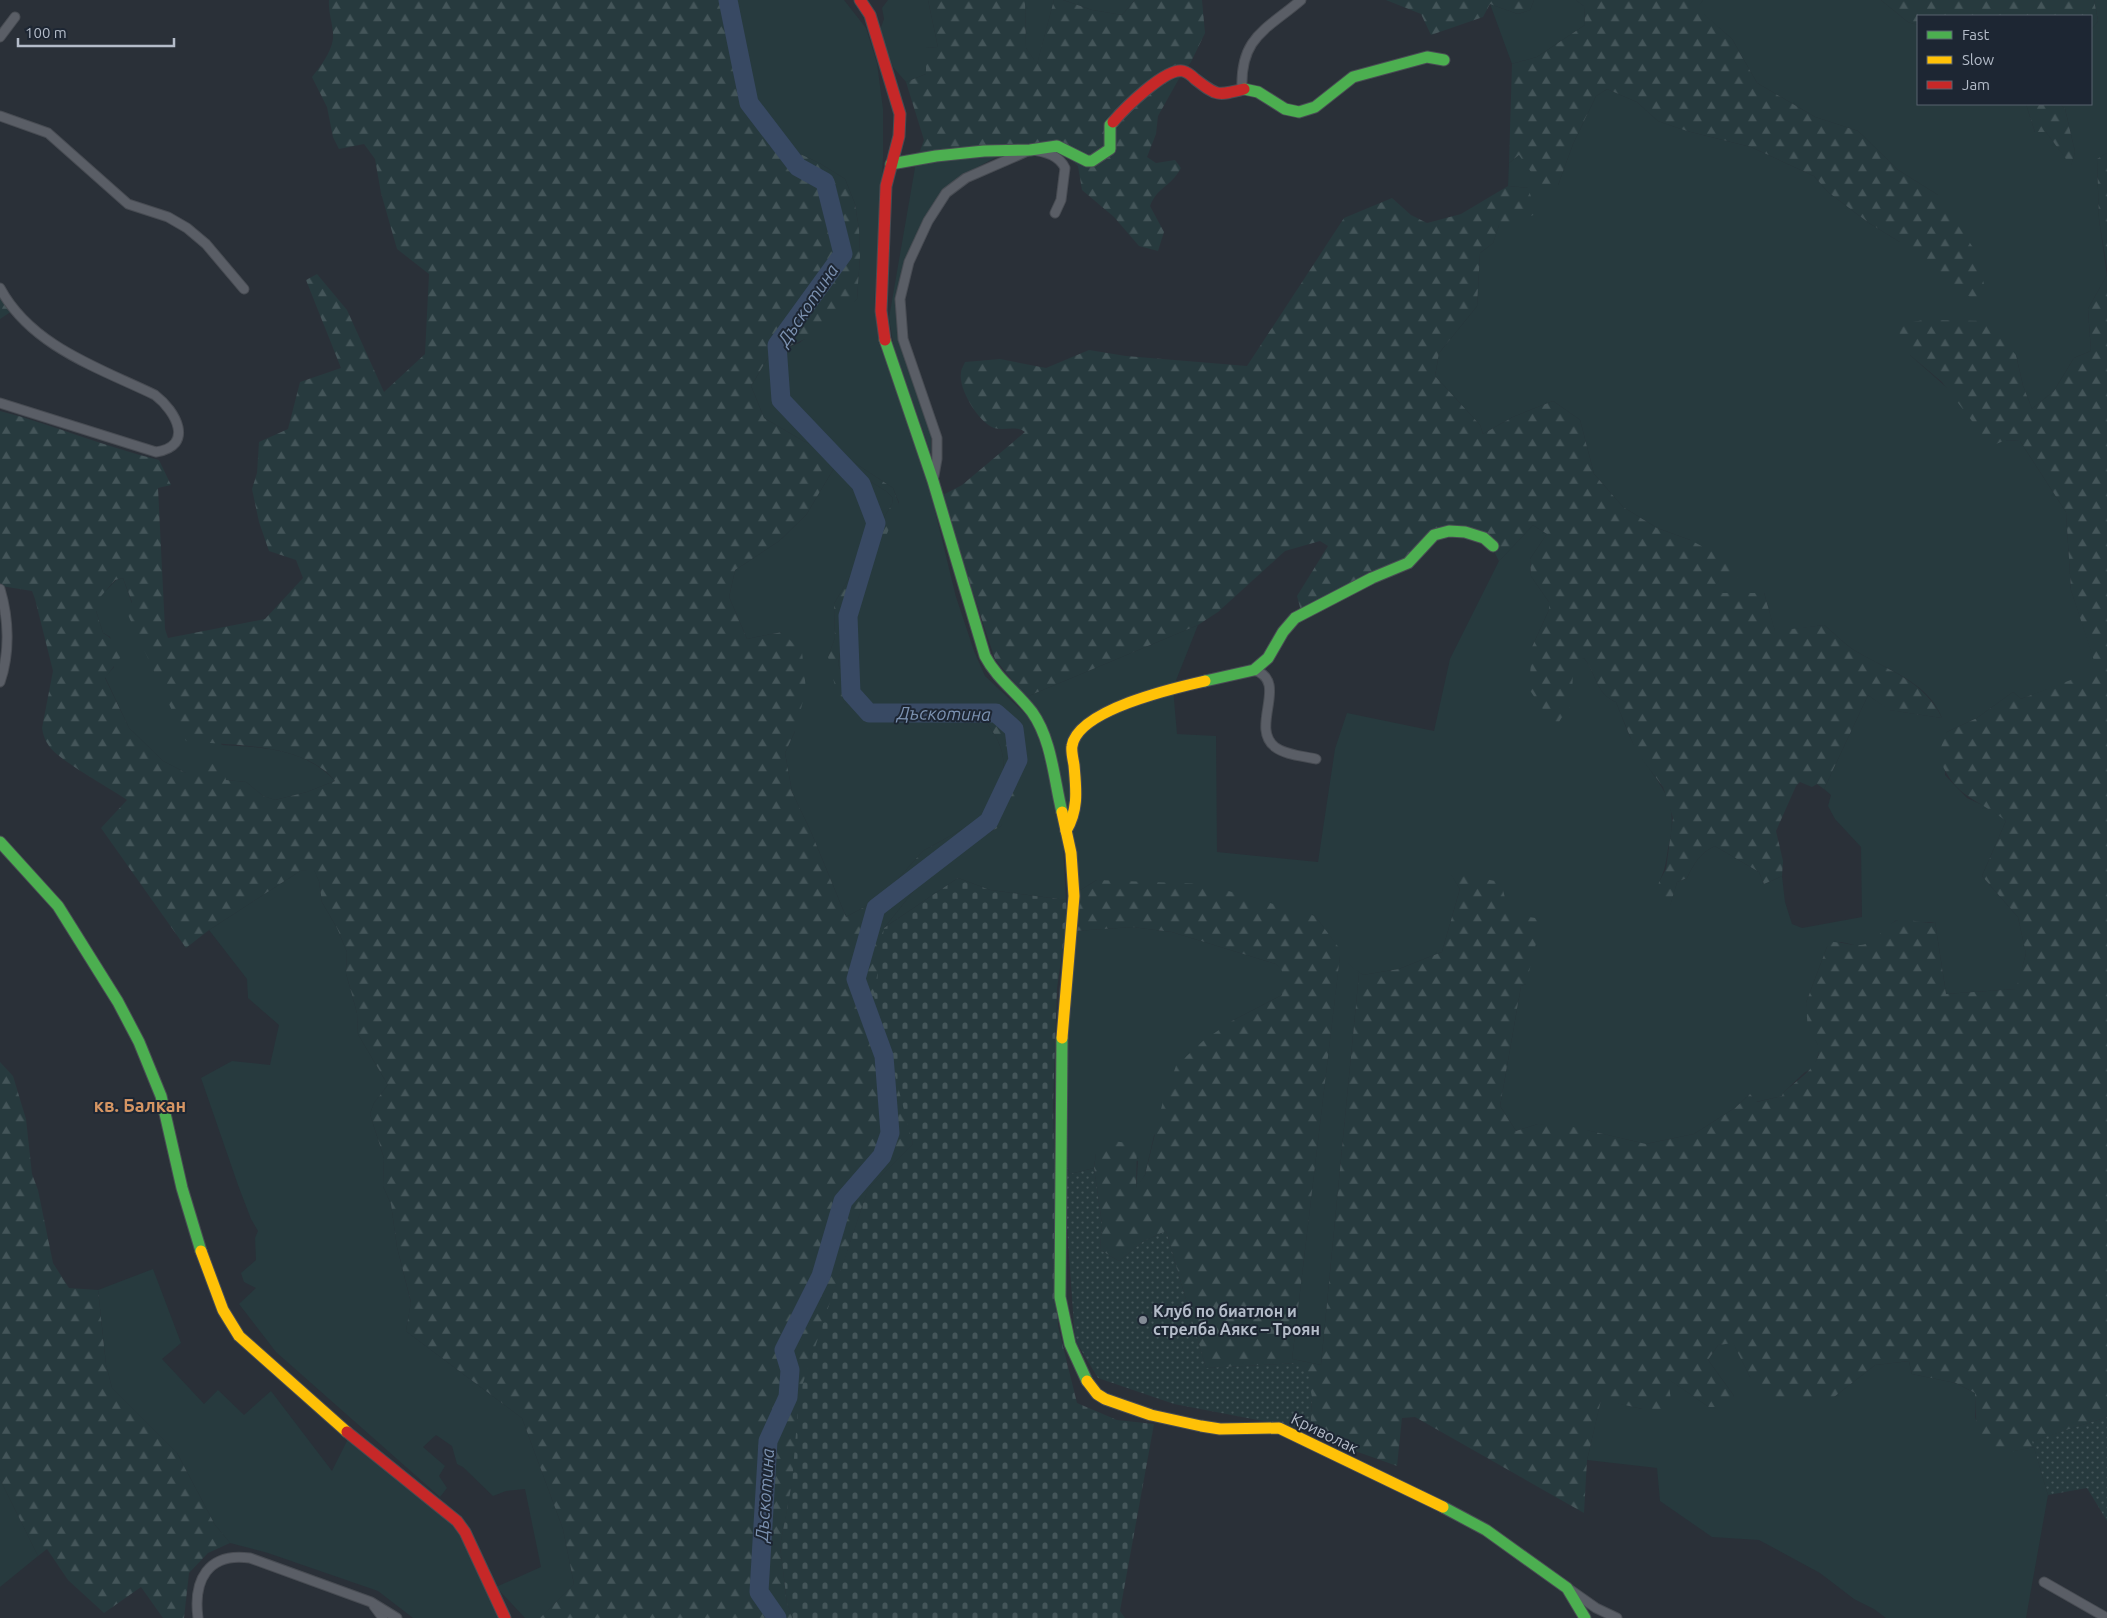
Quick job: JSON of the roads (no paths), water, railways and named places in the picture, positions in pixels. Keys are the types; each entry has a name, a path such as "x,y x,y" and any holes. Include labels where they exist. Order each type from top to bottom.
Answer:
{"street":[{"name":"Криволак","path":"860,0 870,14 900,114 899,136 886,186 881,311 887,350 933,481 991,671 1003,685 1029,708 1040,724 1050,757 1072,864 1074,896 1060,1050 1062,1311 1072,1352 1099,1396 1155,1416 1214,1428 1267,1426 1279,1428 1347,1463 1458,1514 1486,1530 1567,1588 1585,1618"},
{"path":"1242,89 1242,67 1250,45 1271,23 1300,0"},
{"path":"0,37 15,17"},
{"path":"891,164 945,155 1030,150 1057,146 1083,160 1092,160 1110,149 1110,125 1115,119 1161,78 1175,70 1185,71 1214,93 1225,94 1242,89 1253,90 1292,111 1308,111 1353,77 1427,56 1444,60"},
{"path":"0,116 48,133 128,204 168,217 187,228 206,244 244,289"},
{"path":"933,481 937,459 936,438 903,340 900,299 909,262 928,221 946,193 966,178 1030,150 1056,157 1065,168 1061,200 1055,213"},
{"path":"0,288 20,317 43,337 66,353 155,395 166,403 174,414 179,427 178,436 175,445 168,450 156,452 0,403"},
{"path":"1066,831 1073,819 1076,795 1072,744 1081,730 1098,716 1116,707 1192,684 1254,670 1268,658 1283,632 1295,618 1343,595 1372,578 1408,563 1434,535 1449,531 1466,532 1484,538 1493,546"},
{"path":"0,589 6,611 7,631 5,668 0,682"},
{"path":"1254,670 1264,675 1270,688 1265,723 1271,743 1279,750 1316,760"},
{"path":"0,842 58,906 118,1002 140,1042 160,1096 182,1188 208,1273 223,1310 238,1336 320,1410 443,1508 456,1521 464,1532 505,1618"},
{"path":"198,1618 198,1585 206,1570 220,1561 235,1556 250,1558 371,1602 397,1618"},
{"path":"2044,1582 2107,1618"},
{"path":"1567,1588 1596,1608 1618,1618"},
{"path":"371,1602 383,1618"}],"waterway":[{"name":"Дъскотина","path":"728,0 749,103 798,167 825,182 843,254 777,345 781,400 861,484 876,523 848,616 851,693 869,713 996,713 1014,729 1018,760 989,821 876,908 856,979 884,1056 890,1133 882,1156 843,1201 821,1276 784,1350 790,1370 788,1397 768,1441 759,1592 777,1618"}],"place":[{"name":"Клуб по биатлон и стрелба Аякс – Троян","path":"1143,1320"}],"district":[{"name":"кв. Балкан","path":"140,1106"}]}
